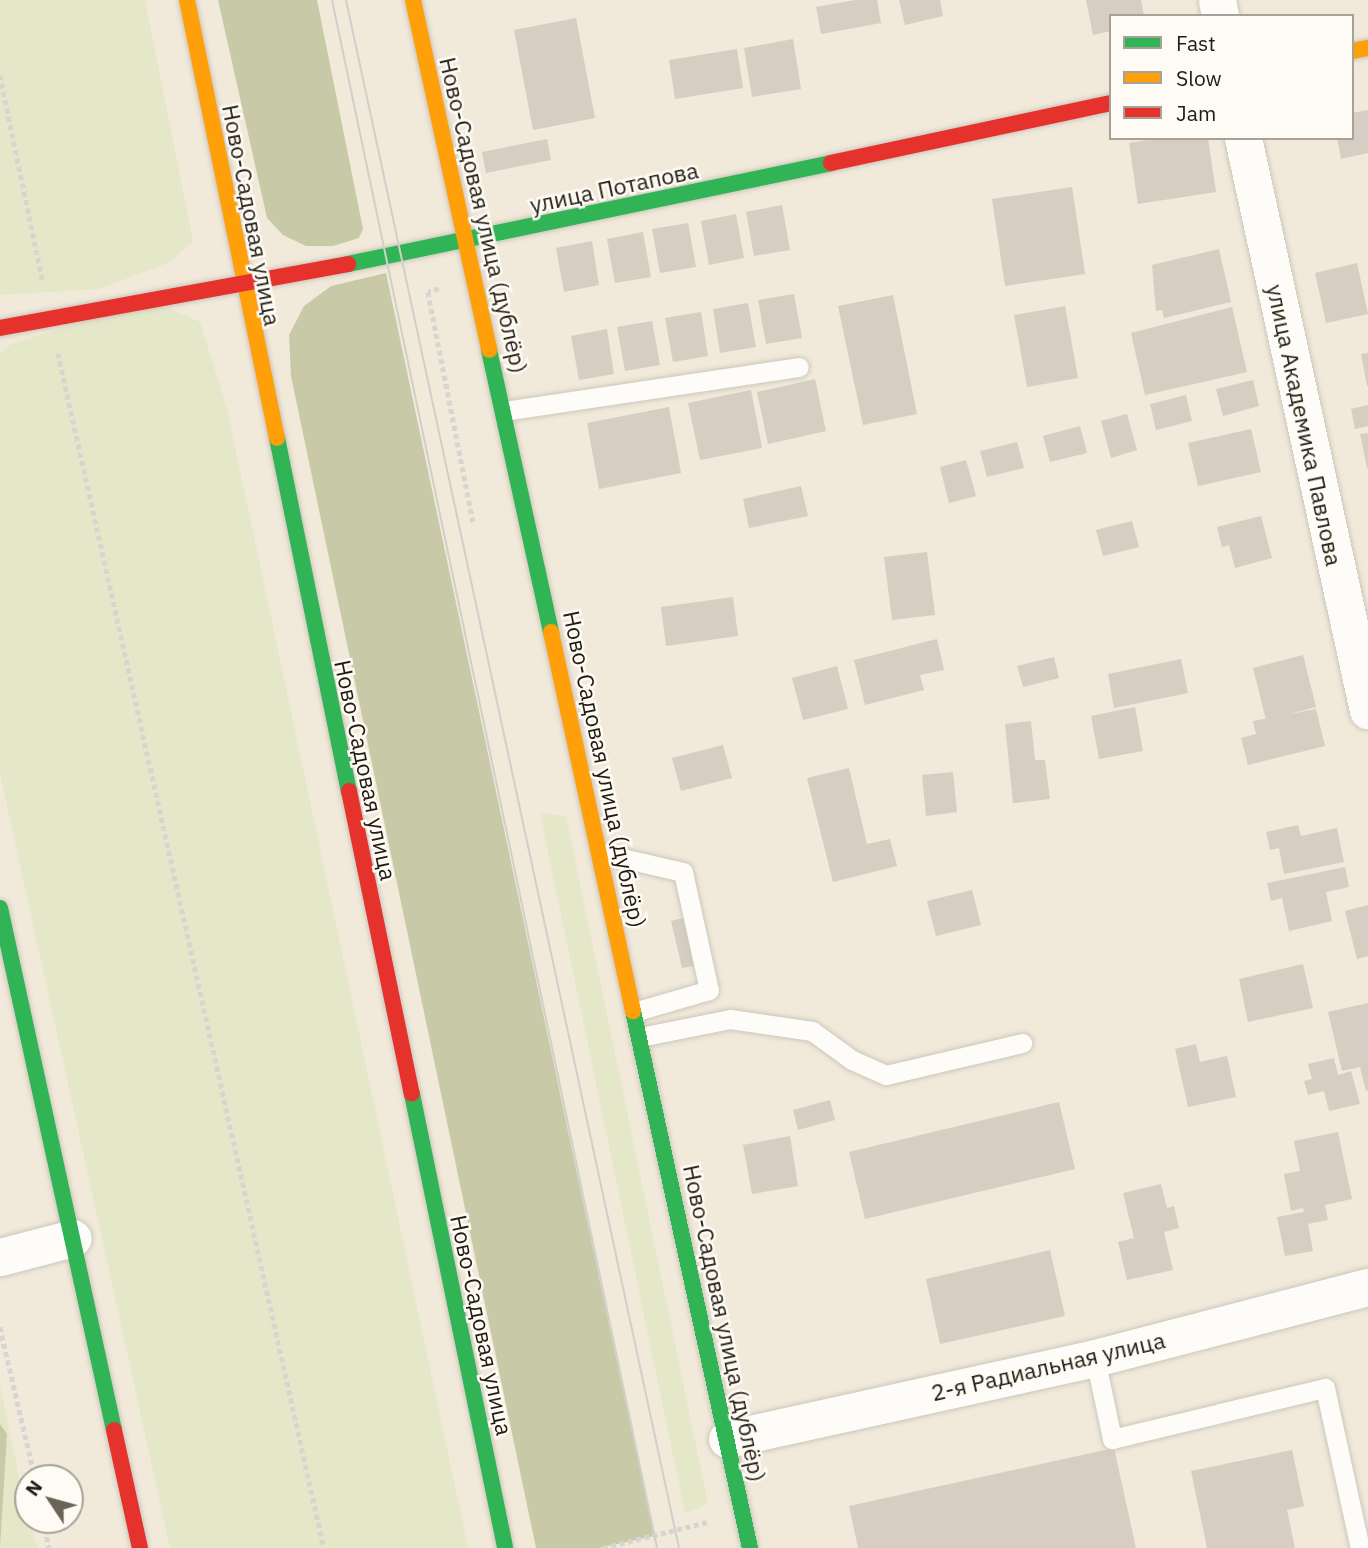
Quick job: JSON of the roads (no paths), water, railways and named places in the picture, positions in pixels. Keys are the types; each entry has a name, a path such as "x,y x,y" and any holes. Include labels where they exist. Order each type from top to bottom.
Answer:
{"street":[{"name":"Ново-Садовая улица","path":"187,0 242,283 505,1548"},
{"name":"Ново-Садовая улица (дублёр)","path":"413,0 750,1548"},
{"name":"улица Потапова","path":"0,328 466,242 1109,103"},
{"name":"улица Академика Павлова","path":"1243,140 1368,711"},
{"path":"0,908 140,1548"},
{"path":"0,1257 73,1238"},
{"name":"2-я Радиальная улица","path":"727,1439 1095,1358 1368,1287"}],"lane":[{"path":"504,411 799,367"},
{"path":"600,853 683,872 709,990 634,1012"},
{"path":"640,1037 730,1019 812,1031 852,1060 886,1075 1022,1042"},
{"path":"1095,1358 1112,1439 1325,1388 1360,1548"}],"tram line":[{"path":"332,0 657,1548"},
{"path":"346,0 679,1548"}]}
